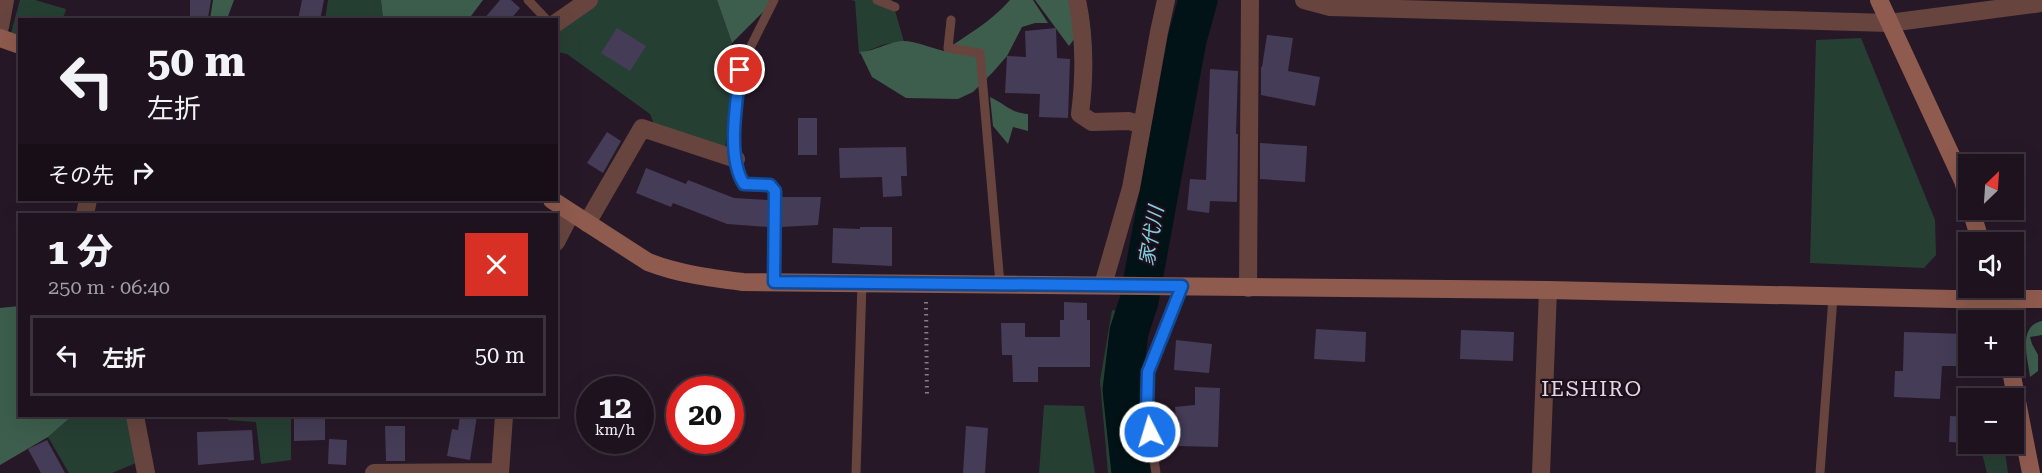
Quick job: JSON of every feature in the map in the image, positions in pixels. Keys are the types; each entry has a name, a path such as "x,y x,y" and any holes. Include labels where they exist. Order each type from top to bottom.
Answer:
{"street":[{"path":"0,27 5,0"},
{"path":"558,22 589,0"},
{"path":"1077,0 1083,27 1084,81 1080,114 1092,122 1129,121 1142,125"},
{"path":"1109,285 1131,188 1166,0"},
{"path":"1248,288 1250,0"},
{"path":"1304,0 1330,7 1889,22 1995,5 2042,3"},
{"path":"1880,0 1958,170"},
{"path":"0,38 18,44"},
{"path":"558,240 579,218 642,128 736,159"},
{"path":"554,201 631,252 665,268 702,277 743,282 1548,290 1833,297 1958,295"},
{"path":"1541,473 1548,290"},
{"path":"2024,297 2042,299"},
{"path":"2012,376 2031,473"},
{"path":"135,417 146,473"},
{"path":"374,473 500,472 504,417"}],"lane":[{"path":"528,0 545,18"},
{"path":"774,0 740,70 734,143 737,175 744,184 770,185 775,191 774,282"},
{"path":"878,0 894,7"},
{"path":"951,20 948,48 980,53 1000,284"},
{"path":"856,473 862,283"},
{"path":"1156,473 1147,411 1148,372 1174,286"},
{"path":"1820,473 1822,420 1833,297"}],"path":[{"path":"926,283 927,398"}],"green space":[{"path":"20,0 35,0 66,9 63,18 18,18 18,35 11,33"},
{"path":"213,0 234,0 227,18 210,18"},
{"path":"328,0 381,0 383,18 325,18"},
{"path":"381,0 483,0 470,18 383,18"},
{"path":"595,0 717,0 732,43 731,102 725,149 654,124 650,114 567,54 558,52 558,30"},
{"path":"717,0 775,0 732,43"},
{"path":"851,0 892,0 904,42 885,44 859,54 855,1"},
{"path":"1010,0 1033,0 1048,23 1035,23 1022,27 1007,56 993,72 973,92 958,99 906,98 872,77 860,52 901,41 944,51 987,21"},
{"path":"1035,0 1077,0 1083,27 1069,46"},
{"path":"1861,38 1935,220 1936,255 1924,268 1810,263 1816,40"},
{"path":"990,97 1012,110 1028,114 1028,131 1013,127 1008,144 993,126"},
{"path":"18,306 18,417 71,417 48,437 0,465 0,308"},
{"path":"1112,310 1124,312 1123,363 1142,372 1141,473 1108,473 1100,381"},
{"path":"2042,321 2042,335 2030,337 2038,355 2038,371 2030,377 2026,353 2027,336 2034,324"},
{"path":"1044,405 1084,406 1095,473 1039,473"},
{"path":"71,417 128,417 136,463 112,473 69,473 48,437"},
{"path":"227,417 291,417 291,460 261,464 256,422 228,420"},
{"path":"1982,454 2005,454 2008,473 1987,473"}],"building":[{"path":"190,0 211,0 208,18 190,17"},
{"path":"302,0 324,0 320,18 298,18"},
{"path":"500,0 511,0 520,8 512,18 485,18"},
{"path":"617,28 646,46 630,71 601,53"},
{"path":"1056,28 1057,58 1070,59 1068,118 1039,117 1040,94 1005,93 1007,56 1026,57 1025,31"},
{"path":"1267,35 1293,38 1288,71 1320,77 1315,106 1261,95 1261,67"},
{"path":"1210,69 1238,71 1236,134 1238,134 1237,202 1210,201 1209,213 1187,210 1190,179 1206,180"},
{"path":"798,118 817,118 817,155 798,155"},
{"path":"607,132 621,141 603,173 587,163"},
{"path":"1260,143 1307,146 1305,182 1260,179"},
{"path":"906,147 907,176 901,176 902,196 883,197 882,177 840,178 839,148"},
{"path":"646,168 686,184 688,180 734,198 768,200 768,227 727,224 673,203 671,207 636,193"},
{"path":"782,197 821,197 818,225 781,227"},
{"path":"860,227 892,227 892,266 832,263 833,228 860,229"},
{"path":"1064,302 1087,303 1087,320 1090,320 1090,367 1038,367 1038,382 1013,382 1012,355 1002,355 1001,323 1025,323 1025,337 1060,337 1060,320 1064,320"},
{"path":"1316,329 1366,332 1365,362 1314,359"},
{"path":"1461,330 1514,332 1513,361 1460,359"},
{"path":"1904,332 1958,334 1958,366 1942,366 1940,399 1894,397 1895,371 1903,371"},
{"path":"1176,340 1212,344 1209,373 1174,370"},
{"path":"1195,387 1220,388 1218,447 1178,446 1175,407 1195,405"},
{"path":"1950,416 1958,416 1958,442 1949,442"},
{"path":"294,417 325,417 325,440 294,441"},
{"path":"460,417 477,417 470,460 447,456 452,429 458,430"},
{"path":"385,426 405,426 405,461 386,461"},
{"path":"966,426 988,428 985,473 963,473"},
{"path":"252,430 254,460 198,465 197,432"},
{"path":"329,439 347,440 346,465 328,464"},
{"path":"47,440 65,473 41,473 28,449"}],"waterway":[{"name":"家代川","path":"1131,473 1122,390 1129,332 1139,301 1187,40 1198,0"}],"district":[{"name":"IESHIRO","path":"1592,389"}],"route":[{"path":"740,70 734,143 737,175 744,184 770,185 775,191 774,282 1182,286 1148,372 1147,411 1150,432"}]}
